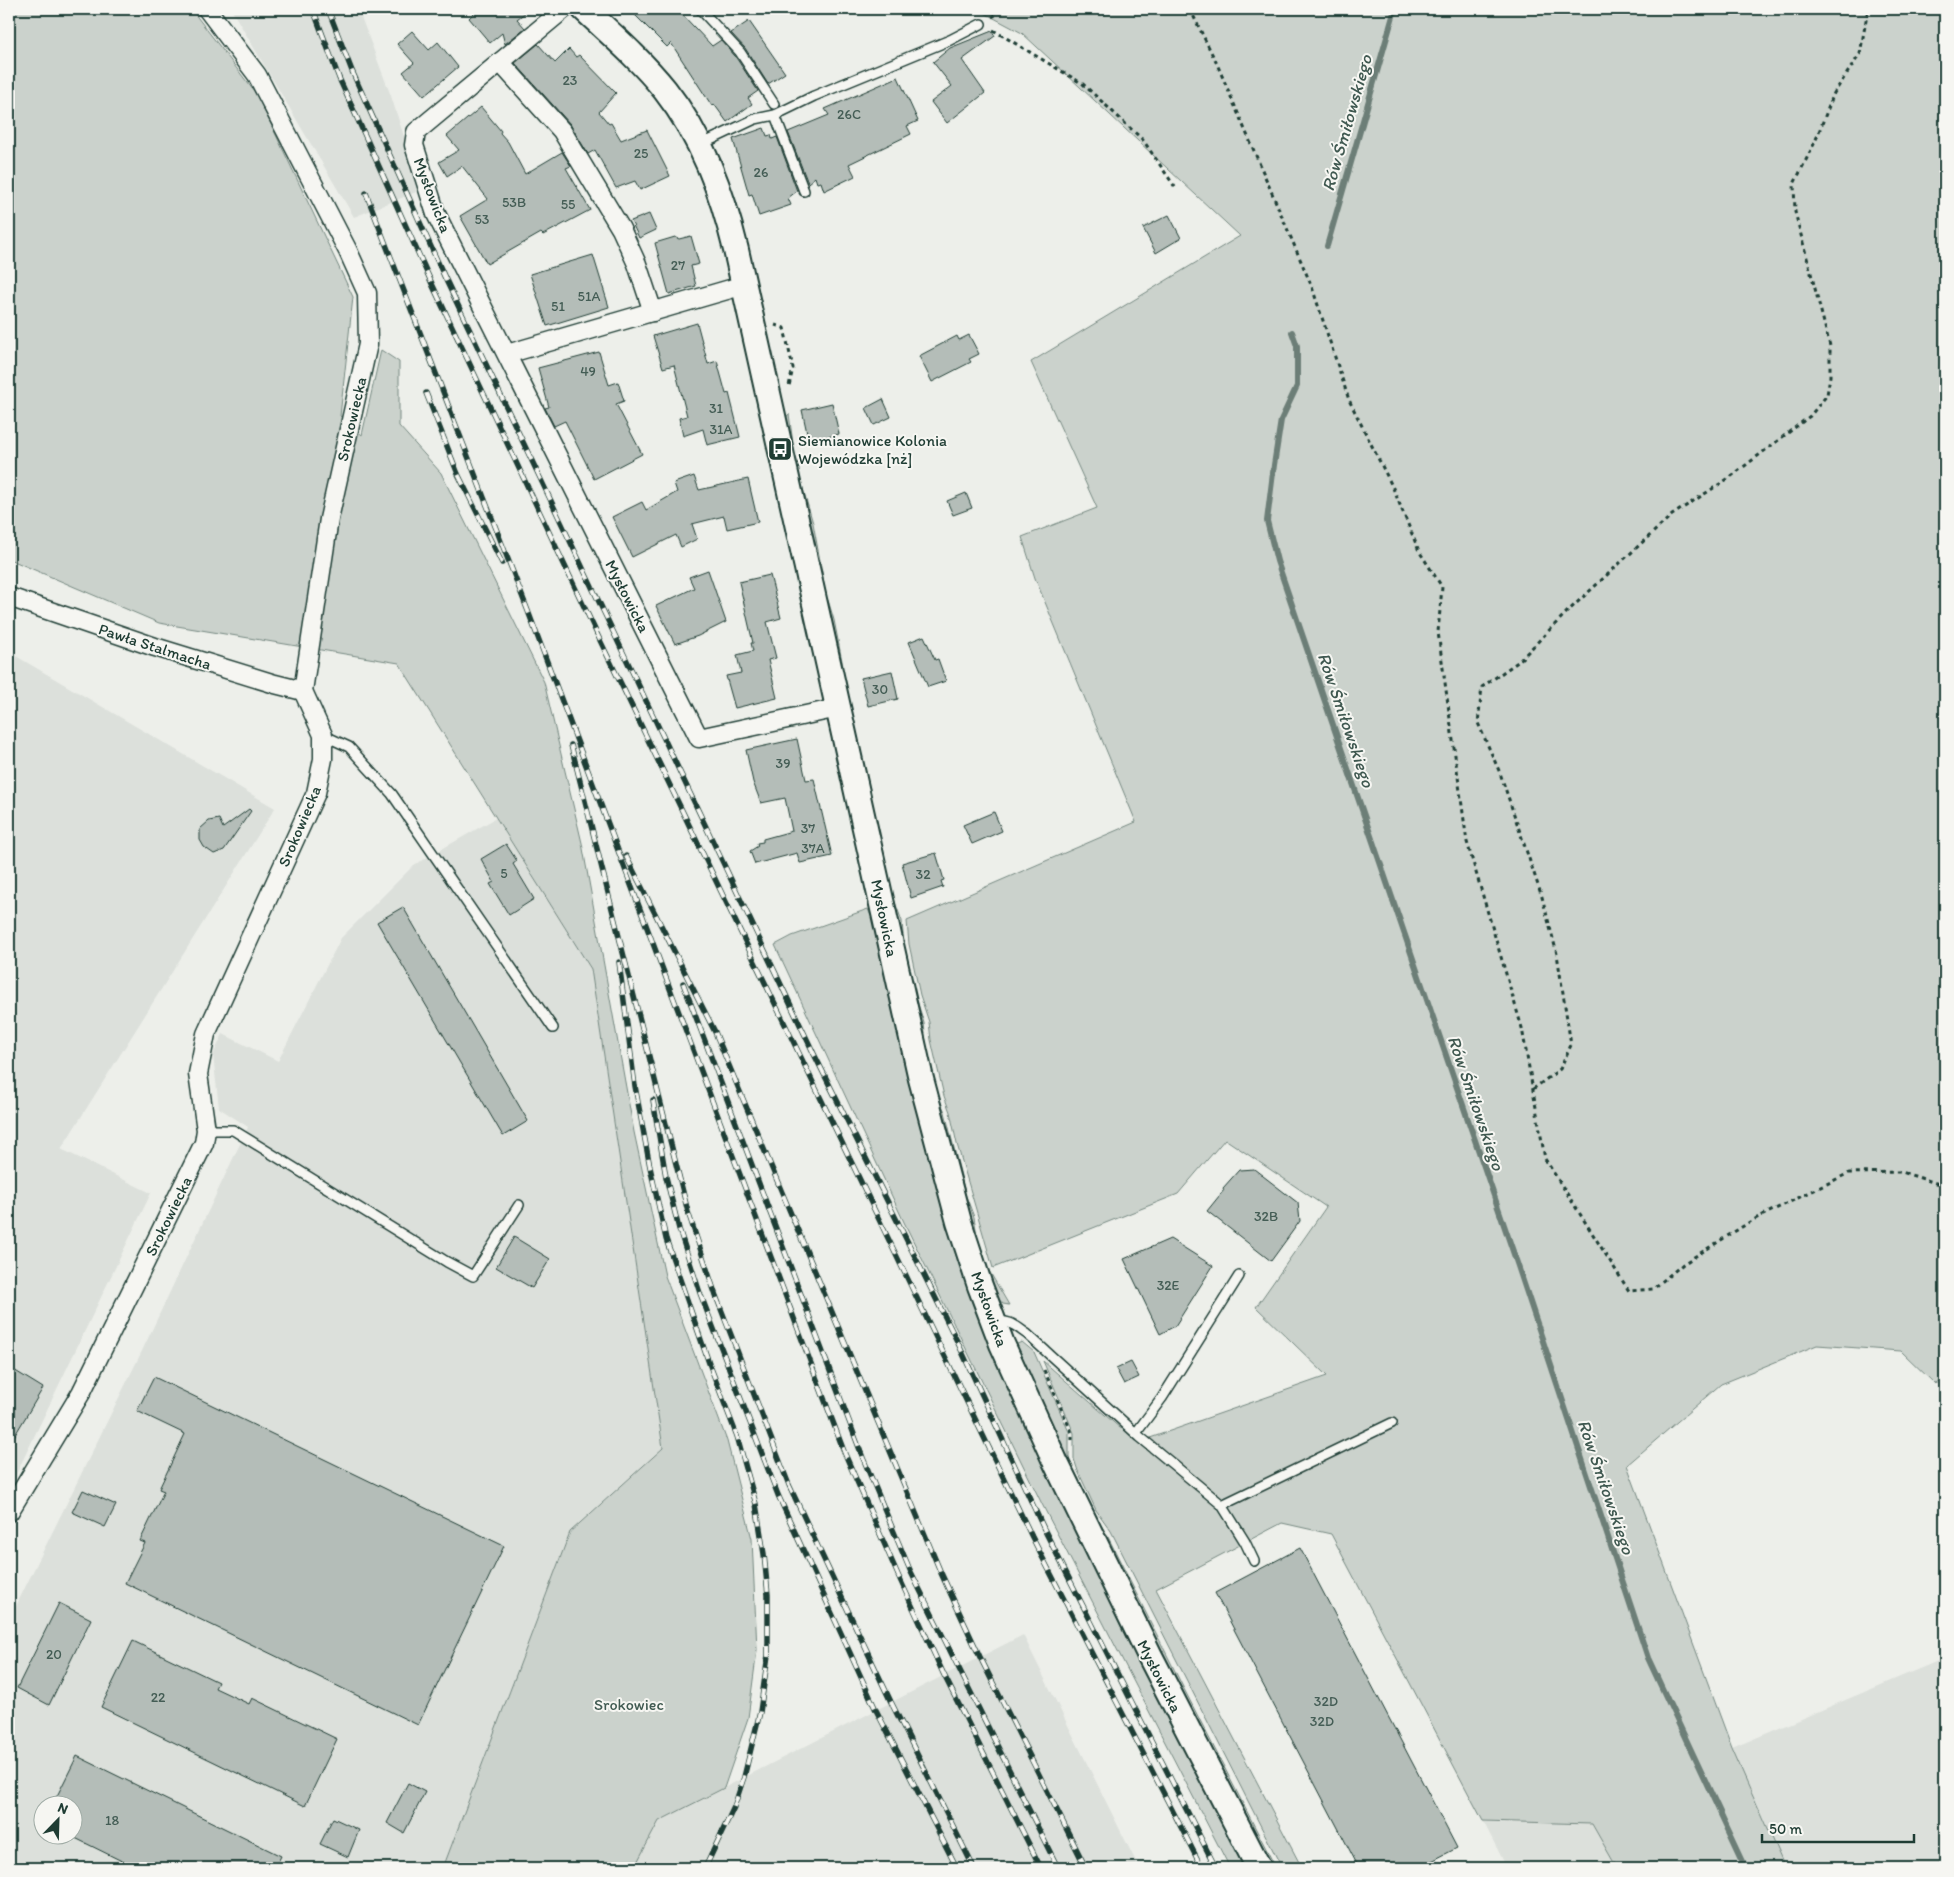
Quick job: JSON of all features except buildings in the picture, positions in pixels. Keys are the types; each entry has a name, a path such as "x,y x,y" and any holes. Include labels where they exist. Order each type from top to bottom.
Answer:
{"street":[{"name":"Srokowiecka","path":"9,1512 81,1392 204,1143 206,1130 198,1074 206,1034 316,793 322,759 323,734 304,691 328,519 368,344 367,294 348,251 257,75 207,9"},
{"name":"Mysłowicka","path":"564,9 416,132 414,145 436,214 699,738 838,708"},
{"name":"Mysłowicka","path":"584,9 629,50 664,89 677,107 700,145 724,204 932,1124 959,1222 1011,1366 1073,1500 1150,1656 1259,1868"},
{"path":"500,62 562,131 621,229 637,264 653,312"},
{"path":"507,354 744,286"},
{"name":"Pawła Stalmacha","path":"9,597 155,647 304,691"}],"lane":[{"path":"700,9 740,52 774,104"},
{"path":"700,145 755,119 775,115 814,96 950,40 981,24"},
{"path":"775,115 804,191"},
{"path":"323,734 349,746 392,794 553,1028"},
{"path":"206,1130 233,1130 447,1262 473,1276 519,1205"},
{"path":"1136,1433 1162,1398 1239,1276"},
{"path":"994,1322 1005,1320 1027,1334 1136,1433 1222,1505 1245,1542 1254,1561"},
{"path":"1222,1505 1392,1423"}],"path":[{"path":"1190,9 1217,64 1312,287 1349,400 1392,488 1419,551 1442,587 1438,632 1467,842 1522,1028 1545,1159 1629,1290 1653,1289 1683,1264 1753,1220 1849,1173 1902,1172 1945,1186"},
{"path":"1533,1089 1560,1069 1571,1045 1557,954 1542,897 1506,791 1478,722 1482,687 1519,661 1568,611 1672,515 1736,472 1810,416 1827,395 1830,376 1830,346 1795,212 1794,184 1815,142 1834,93 1860,54 1868,9"},
{"path":"981,24 1008,38 1083,84 1143,140 1177,190"},
{"path":"774,324 784,328 793,368 788,390"},
{"path":"1042,1365 1072,1433 1072,1450"}],"shaded area":[{"path":"231,9 358,9 391,96 421,190 354,217"},
{"path":"9,652 275,808 61,1149 151,1193 9,1489"},
{"path":"496,818 591,969 663,1448 570,1532 443,1868 9,1868 9,1620 142,1351 248,1127 219,1108 213,1055 223,1034 278,1061 341,938 414,865"},
{"path":"1023,1635 1139,1868 633,1868 659,1821"},
{"path":"1945,1658 1945,1868 1785,1868 1732,1748"},
{"path":"1483,1821 1592,1824 1617,1868 1493,1868 1504,1862"}],"green space":[{"name":"Srokowiec","path":"9,9 191,9 257,95 353,297 340,416 362,435 381,350 399,362 399,426 441,473 544,682 582,843 634,1132 665,1276 727,1441 752,1539 757,1650 748,1718 724,1788 659,1821 634,1868 443,1868 570,1532 663,1448 591,969 399,663 159,623 9,559"},
{"path":"977,9 1945,9 1945,1380 1935,1384 1901,1351 1817,1345 1721,1384 1627,1465 1732,1748 1785,1868 1617,1868 1592,1824 1483,1821 1331,1534 1282,1523 1156,1589 1302,1868 1282,1868 1111,1531 1096,1510 1078,1471 1074,1459 1074,1433 1043,1361 1120,1428 1150,1438 1327,1376 1256,1307 1326,1207 1225,1139 1178,1194 993,1268 944,1096 931,1040 929,1022 920,995 909,944 907,921 1136,822 1035,578 1022,537 1097,508 1031,362 1240,236 1022,33"},
{"path":"789,414 796,465 813,523 824,582 821,582 784,420"},
{"path":"828,600 843,666 839,664 825,601"},
{"path":"887,870 893,897 902,921 904,947 924,1023 926,1044 939,1098 945,1112 966,1196 974,1217 977,1235 988,1269 1009,1305 1003,1304 997,1296 977,1248 924,1043 885,872"},
{"path":"868,909 875,926 938,1187 1247,1868 1230,1868 1042,1504 904,1222 775,945 792,936"},
{"path":"1022,1342 1034,1352 1069,1432 1069,1462 1088,1505 1106,1533 1276,1868 1270,1868 1120,1574 1015,1348 1017,1344"}],"waterway":[{"name":"Rów Śmiłowskiego","path":"1327,246 1395,9"},
{"name":"Rów Śmiłowskiego","path":"1292,332 1297,346 1297,386 1281,420 1267,521 1277,561 1518,1266 1648,1658 1746,1868"}],"railway":[{"path":"313,9 339,78 433,286 597,634 1032,1537 1202,1868"},
{"path":"328,9 352,71 445,278 814,1054 958,1343 1044,1529 1216,1868"},
{"path":"366,193 528,611 845,1454 944,1675 1041,1868"},
{"path":"426,393 458,474 502,563"},
{"path":"571,745 688,1212 716,1296 789,1485 891,1702 974,1868"},
{"path":"626,856 715,1032 941,1573 980,1657 1086,1868"},
{"path":"619,962 635,1086 666,1239 709,1363 737,1436 756,1504 768,1595 768,1655 760,1712 744,1777 734,1807 705,1868"},
{"path":"683,983 863,1458 910,1570 1058,1868"},
{"path":"653,1100 666,1177 679,1229 700,1293 778,1495 876,1710 957,1868"}],"place":[{"name":"Siemianowice Kolonia Wojewódzka [nż]","path":"780,449"}]}
